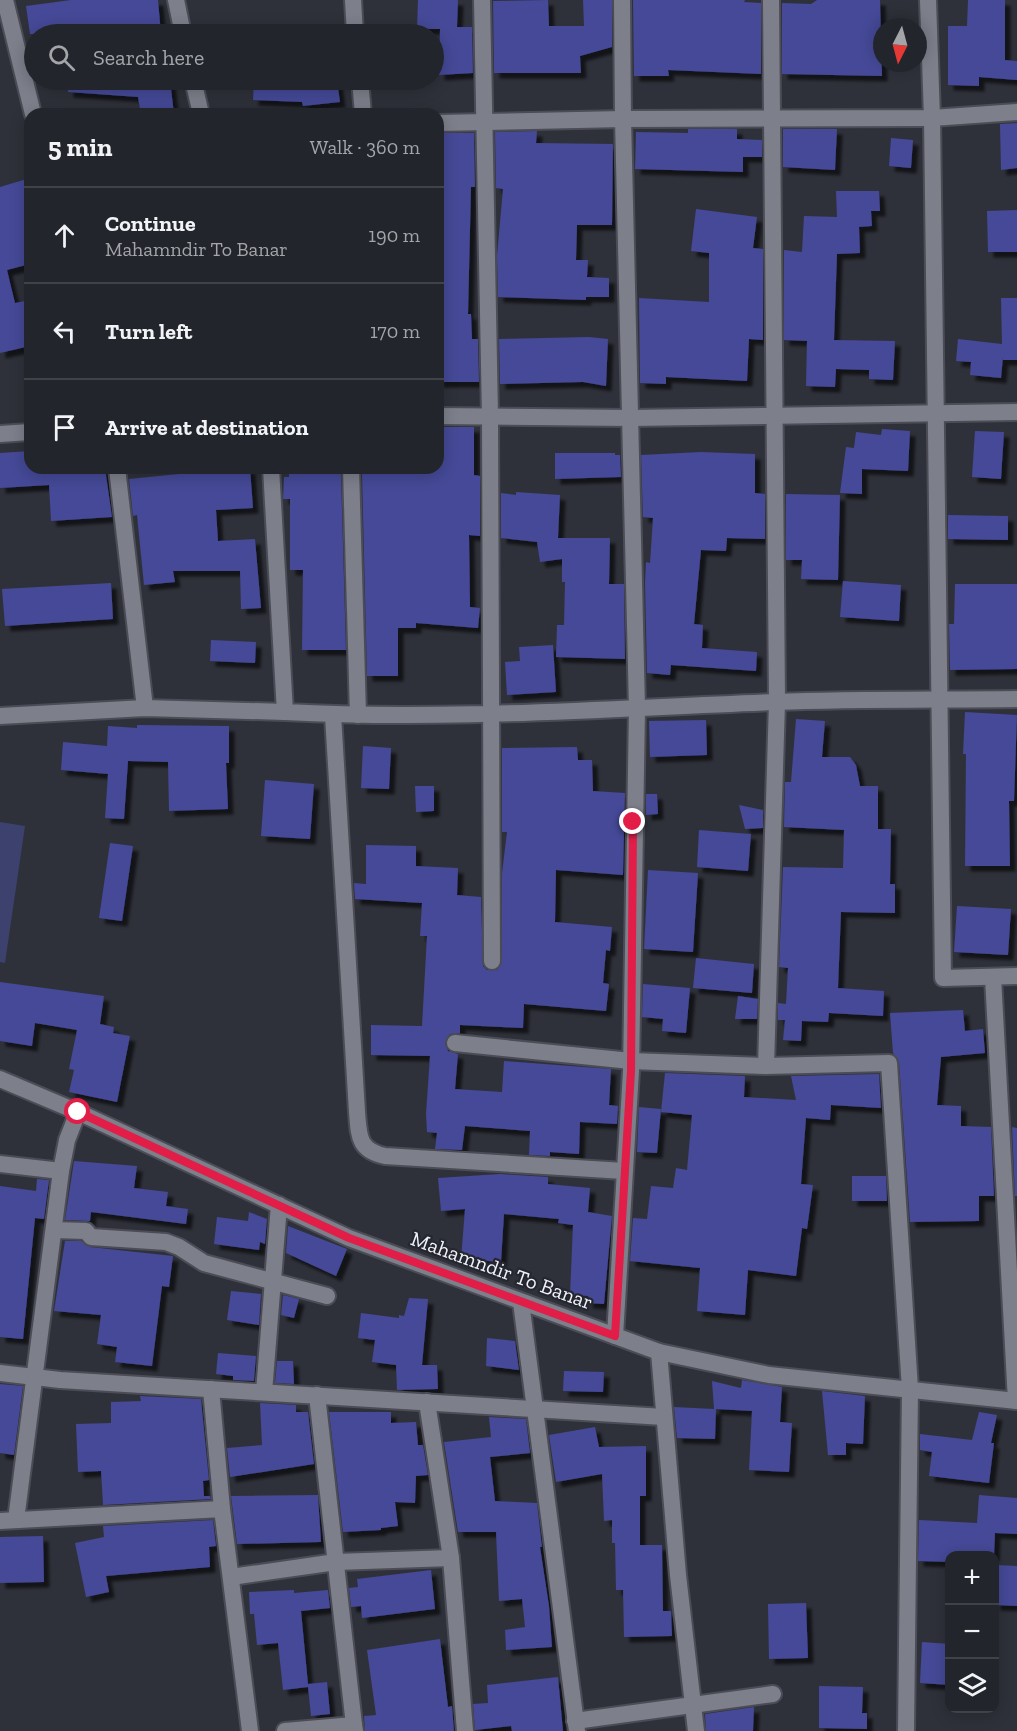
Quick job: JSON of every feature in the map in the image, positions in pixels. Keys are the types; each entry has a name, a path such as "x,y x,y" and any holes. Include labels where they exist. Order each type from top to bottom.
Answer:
{"street":[{"path":"5,0 24,77"},
{"path":"176,0 181,24"},
{"path":"353,0 354,24"},
{"path":"482,0 490,416 492,961"},
{"path":"615,1336 631,1061 637,709 622,0"},
{"path":"766,1066 777,702 771,0"},
{"path":"928,0 932,118 943,978 1017,976"},
{"path":"27,90 32,108"},
{"path":"195,90 200,108"},
{"path":"361,90 362,108"},
{"path":"444,123 623,119 932,118 1017,112"},
{"path":"444,416 631,418 1017,412"},
{"path":"0,434 24,432"},
{"path":"118,474 145,708"},
{"path":"271,474 285,712"},
{"path":"351,474 358,715"},
{"path":"0,712 145,708 333,715 492,714 777,702 1017,699"},
{"path":"333,715 357,1112 361,1143 371,1153 385,1156 624,1172"},
{"path":"993,977 1017,1401"},
{"path":"455,1043 631,1061 766,1066 889,1063 909,1389 906,1731"},
{"name":"Mahamndir To Banar","path":"0,1079 78,1112 349,1238 659,1352 769,1375 1017,1401"},
{"path":"78,1112 67,1140 61,1171 33,1377 8,1521 222,1509"},
{"path":"0,1164 61,1171"},
{"path":"264,1392 279,1205"},
{"path":"54,1230 86,1231 91,1237 123,1241 137,1239 166,1242 179,1247 204,1263 327,1296"},
{"path":"521,1302 537,1409 576,1726 693,1704 773,1694"},
{"path":"659,1352 678,1575 696,1731"},
{"path":"0,1373 211,1389 664,1417"},
{"path":"211,1389 222,1509 250,1731"},
{"path":"285,1731 355,1728 317,1395"},
{"path":"427,1402 451,1557 465,1731"},
{"path":"231,1577 336,1562 451,1557"}],"shaded area":[{"path":"0,822 25,826 5,963 0,962"}],"building":[{"path":"71,0 158,0 160,24 29,24 26,6"},
{"path":"418,0 458,0 457,27 472,27 473,73 444,75 444,24 417,24"},
{"path":"548,0 549,26 584,26 583,0 612,0 612,47 580,56 581,73 494,73 493,1"},
{"path":"633,0 745,0 744,2 761,3 761,74 668,70 669,76 634,76"},
{"path":"817,0 880,0 880,18 873,18 873,72 882,72 882,76 782,74 782,3 811,4"},
{"path":"968,0 1005,0 1005,60 1017,61 1017,80 979,77 979,86 948,85 948,26 967,26"},
{"path":"68,90 171,90 173,108 140,108 138,97 68,92"},
{"path":"254,90 338,90 340,102 303,106 302,102 253,100"},
{"path":"1017,123 1017,168 1001,170 1000,124"},
{"path":"688,129 737,129 737,139 762,140 762,157 743,157 743,172 635,169 636,132 688,133"},
{"path":"783,129 837,129 835,170 783,167"},
{"path":"537,131 536,143 613,144 612,225 577,225 576,260 588,260 587,277 609,278 609,297 586,297 586,300 498,297 497,256 503,189 496,188 495,132"},
{"path":"444,133 474,133 475,187 471,187 468,314 471,314 472,339 478,339 479,382 444,382"},
{"path":"891,138 913,140 911,168 889,166"},
{"path":"24,180 24,266 7,270 15,303 24,301 24,347 0,353 0,187"},
{"path":"836,191 879,191 880,211 871,211 872,226 859,227 860,253 837,254 834,340 895,341 893,380 869,379 869,370 836,369 835,387 806,386 807,341 784,340 784,250 802,252 804,216 837,217"},
{"path":"696,209 757,217 753,248 763,249 763,340 749,339 747,381 666,377 666,384 640,383 639,298 709,302 709,253 691,251"},
{"path":"1017,210 1017,252 988,252 987,211"},
{"path":"1001,298 1017,298 1017,360 1003,360 1003,357 1001,378 970,375 971,362 956,361 958,339 1002,344"},
{"path":"589,337 608,339 606,386 583,382 500,384 499,339"},
{"path":"444,427 474,427 474,475 480,476 480,536 469,535 470,607 480,608 478,628 416,623 416,628 398,628 398,676 367,676 362,474 444,474"},
{"path":"882,429 910,431 908,471 862,469 862,494 840,493 846,447 854,448 856,432 881,435"},
{"path":"975,431 1004,432 1001,479 972,477"},
{"path":"24,451 24,474 106,474 112,517 51,521 49,485 0,488 0,453"},
{"path":"701,452 755,454 755,493 765,494 765,539 727,538 726,551 701,550 694,624 703,625 702,648 757,652 756,671 671,665 670,675 647,673 645,583 646,562 650,563 653,518 643,517 641,455"},
{"path":"555,453 615,453 615,455 620,455 621,477 555,479"},
{"path":"179,474 250,474 253,508 216,510 218,541 255,539 261,608 241,609 240,571 173,571 175,582 144,585 137,515 133,516 129,479"},
{"path":"289,474 341,474 346,650 302,650 303,570 290,570 290,499 283,499 284,477 289,477"},
{"path":"516,492 560,495 558,538 610,538 609,584 624,584 625,659 556,657 557,625 564,625 565,582 562,582 562,559 540,562 537,542 501,538 501,493 516,495"},
{"path":"786,494 840,495 838,580 801,579 802,560 786,560"},
{"path":"948,515 1008,516 1008,540 948,539"},
{"path":"843,581 901,585 899,621 840,617"},
{"path":"111,583 113,619 5,626 2,589"},
{"path":"955,584 1017,584 1017,669 950,670 949,624 954,624"},
{"path":"211,640 256,642 255,663 210,661"},
{"path":"553,645 556,692 507,695 505,662 520,661 519,647"},
{"path":"965,712 1017,715 1014,801 1009,801 1010,866 965,866 966,754 963,754"},
{"path":"796,719 825,721 822,757 850,757 856,765 860,786 878,786 878,829 891,829 890,884 895,884 895,913 841,912 838,988 884,991 883,1016 829,1013 828,1022 802,1021 801,1041 783,1040 785,1020 778,1020 778,1003 786,1004 788,968 779,967 783,867 843,868 844,830 784,827 785,782 791,782"},
{"path":"706,720 707,755 650,757 649,721"},
{"path":"137,725 229,726 229,763 226,763 228,809 169,811 168,762 128,761 124,819 105,818 108,774 61,770 63,742 107,746 108,726 137,728"},
{"path":"363,746 391,748 389,789 361,788"},
{"path":"577,747 578,760 592,760 593,791 625,793 623,875 556,870 555,922 612,927 610,951 606,950 603,983 609,984 606,1011 524,1004 523,1028 460,1025 460,1033 450,1034 445,1043 448,1051 458,1054 455,1089 502,1092 504,1061 611,1069 609,1105 618,1106 617,1124 580,1122 579,1154 550,1152 550,1156 529,1155 530,1131 465,1126 462,1150 435,1149 437,1133 427,1132 426,1114 430,1056 371,1055 371,1025 422,1026 427,936 420,936 422,903 355,899 354,883 366,884 366,845 416,846 416,866 458,868 457,895 481,897 483,966 487,970 497,970 502,961 502,873 507,832 502,832 502,748"},
{"path":"265,780 314,784 310,839 261,836"},
{"path":"415,786 434,786 434,811 416,812"},
{"path":"646,794 657,794 658,814 646,815"},
{"path":"739,805 763,810 763,828 745,829"},
{"path":"699,830 751,834 748,871 697,867"},
{"path":"110,843 133,846 122,921 99,918"},
{"path":"648,870 698,873 693,952 644,949"},
{"path":"957,906 1011,909 1008,955 954,952"},
{"path":"696,958 754,964 752,993 693,988"},
{"path":"0,982 104,996 100,1024 114,1027 113,1033 130,1036 117,1102 69,1092 74,1070 69,1069 77,1030 35,1023 32,1046 0,1041"},
{"path":"643,984 690,988 686,1033 662,1031 663,1019 642,1017"},
{"path":"738,996 758,999 757,1019 735,1019"},
{"path":"963,1010 965,1031 983,1029 985,1053 941,1057 937,1105 961,1106 961,1126 991,1127 994,1196 979,1196 979,1221 910,1222 899,1062 893,1053 890,1013"},
{"path":"665,1073 745,1076 744,1097 796,1100 791,1076 879,1074 881,1108 831,1105 830,1120 806,1118 801,1184 813,1185 807,1229 802,1228 796,1276 748,1270 745,1315 697,1311 700,1268 630,1261 633,1218 647,1219 651,1186 673,1188 676,1168 687,1170 692,1115 661,1112"},
{"path":"639,1107 661,1109 657,1153 637,1152"},
{"path":"1012,1127 1017,1128 1017,1196 1015,1196"},
{"path":"74,1161 137,1166 134,1188 168,1192 166,1206 188,1209 186,1224 91,1212 90,1221 65,1220"},
{"path":"500,1174 548,1177 548,1184 590,1188 588,1212 612,1216 604,1304 587,1303 588,1296 570,1295 573,1225 558,1223 559,1219 504,1214 501,1262 461,1259 465,1209 441,1211 438,1178"},
{"path":"852,1176 886,1176 887,1201 852,1201"},
{"path":"37,1179 49,1180 44,1219 35,1218 23,1339 0,1337 0,1186 36,1191"},
{"path":"249,1212 267,1219 265,1244 260,1242 259,1250 214,1244 217,1217 248,1221"},
{"path":"288,1226 347,1249 336,1276 286,1253"},
{"path":"65,1241 81,1241 90,1247 173,1256 169,1287 162,1286 152,1366 115,1362 117,1347 97,1344 101,1315 54,1311"},
{"path":"231,1291 261,1294 259,1325 227,1320"},
{"path":"283,1295 299,1299 294,1318 281,1315"},
{"path":"409,1298 428,1299 422,1365 437,1365 438,1389 397,1390 396,1365 372,1362 375,1340 358,1338 361,1313 399,1318 399,1315 404,1316"},
{"path":"487,1338 515,1341 519,1370 486,1366"},
{"path":"218,1353 256,1356 254,1381 233,1380 233,1376 216,1374"},
{"path":"277,1361 293,1361 294,1384 275,1383"},
{"path":"564,1371 604,1372 603,1392 563,1391"},
{"path":"742,1380 782,1387 780,1422 792,1423 789,1472 749,1470 752,1411 716,1409 715,1439 677,1438 674,1407 714,1409 712,1381 741,1388"},
{"path":"0,1384 23,1386 14,1455 0,1453"},
{"path":"822,1391 865,1396 863,1444 846,1443 846,1455 828,1455"},
{"path":"140,1396 201,1399 209,1480 203,1481 204,1496 210,1496 211,1499 103,1505 101,1471 78,1472 76,1424 111,1423 111,1402 141,1401"},
{"path":"260,1403 296,1405 296,1412 308,1412 314,1464 230,1477 227,1448 262,1445"},
{"path":"329,1412 391,1412 391,1423 416,1422 418,1445 423,1445 428,1475 416,1476 415,1503 395,1502 398,1526 381,1528 381,1530 343,1532"},
{"path":"979,1412 997,1415 991,1443 994,1443 989,1483 929,1476 932,1452 920,1450 920,1434 972,1440"},
{"path":"489,1417 526,1419 530,1453 490,1457 495,1501 537,1503 552,1647 506,1650 505,1630 525,1627 522,1599 499,1601 496,1532 458,1532 444,1442 491,1437"},
{"path":"595,1427 599,1447 646,1446 646,1496 640,1496 640,1545 662,1545 663,1611 671,1611 672,1636 624,1637 623,1590 616,1590 615,1543 612,1543 612,1520 604,1521 602,1474 556,1482 549,1435"},
{"path":"318,1495 321,1542 237,1544 231,1496"},
{"path":"979,1495 1017,1498 1017,1534 995,1533 994,1551 945,1551 945,1562 918,1561 919,1520 977,1523"},
{"path":"213,1520 216,1546 209,1547 210,1567 106,1576 109,1592 86,1597 75,1543 104,1537 103,1526"},
{"path":"43,1536 44,1582 0,1583 0,1537"},
{"path":"999,1565 1017,1566 1017,1606 999,1605"},
{"path":"431,1570 435,1609 362,1618 361,1606 351,1607 349,1588 358,1587 357,1579"},
{"path":"294,1590 294,1593 328,1590 330,1608 301,1611 308,1684 327,1682 330,1714 311,1716 308,1687 283,1690 278,1643 257,1645 254,1614 250,1614 249,1592"},
{"path":"806,1603 808,1658 769,1659 768,1604"},
{"path":"440,1639 448,1707 452,1706 454,1731 365,1731 364,1716 376,1715 367,1650"},
{"path":"922,1642 945,1644 945,1685 920,1683"},
{"path":"558,1677 563,1731 512,1731 511,1726 475,1730 473,1704 488,1703 487,1685"},
{"path":"819,1686 863,1687 862,1713 867,1713 867,1729 819,1728"},
{"path":"754,1707 753,1731 706,1731 705,1714"}],"route":[{"path":"78,1112 349,1238 615,1336 631,1071 633,822"}]}
